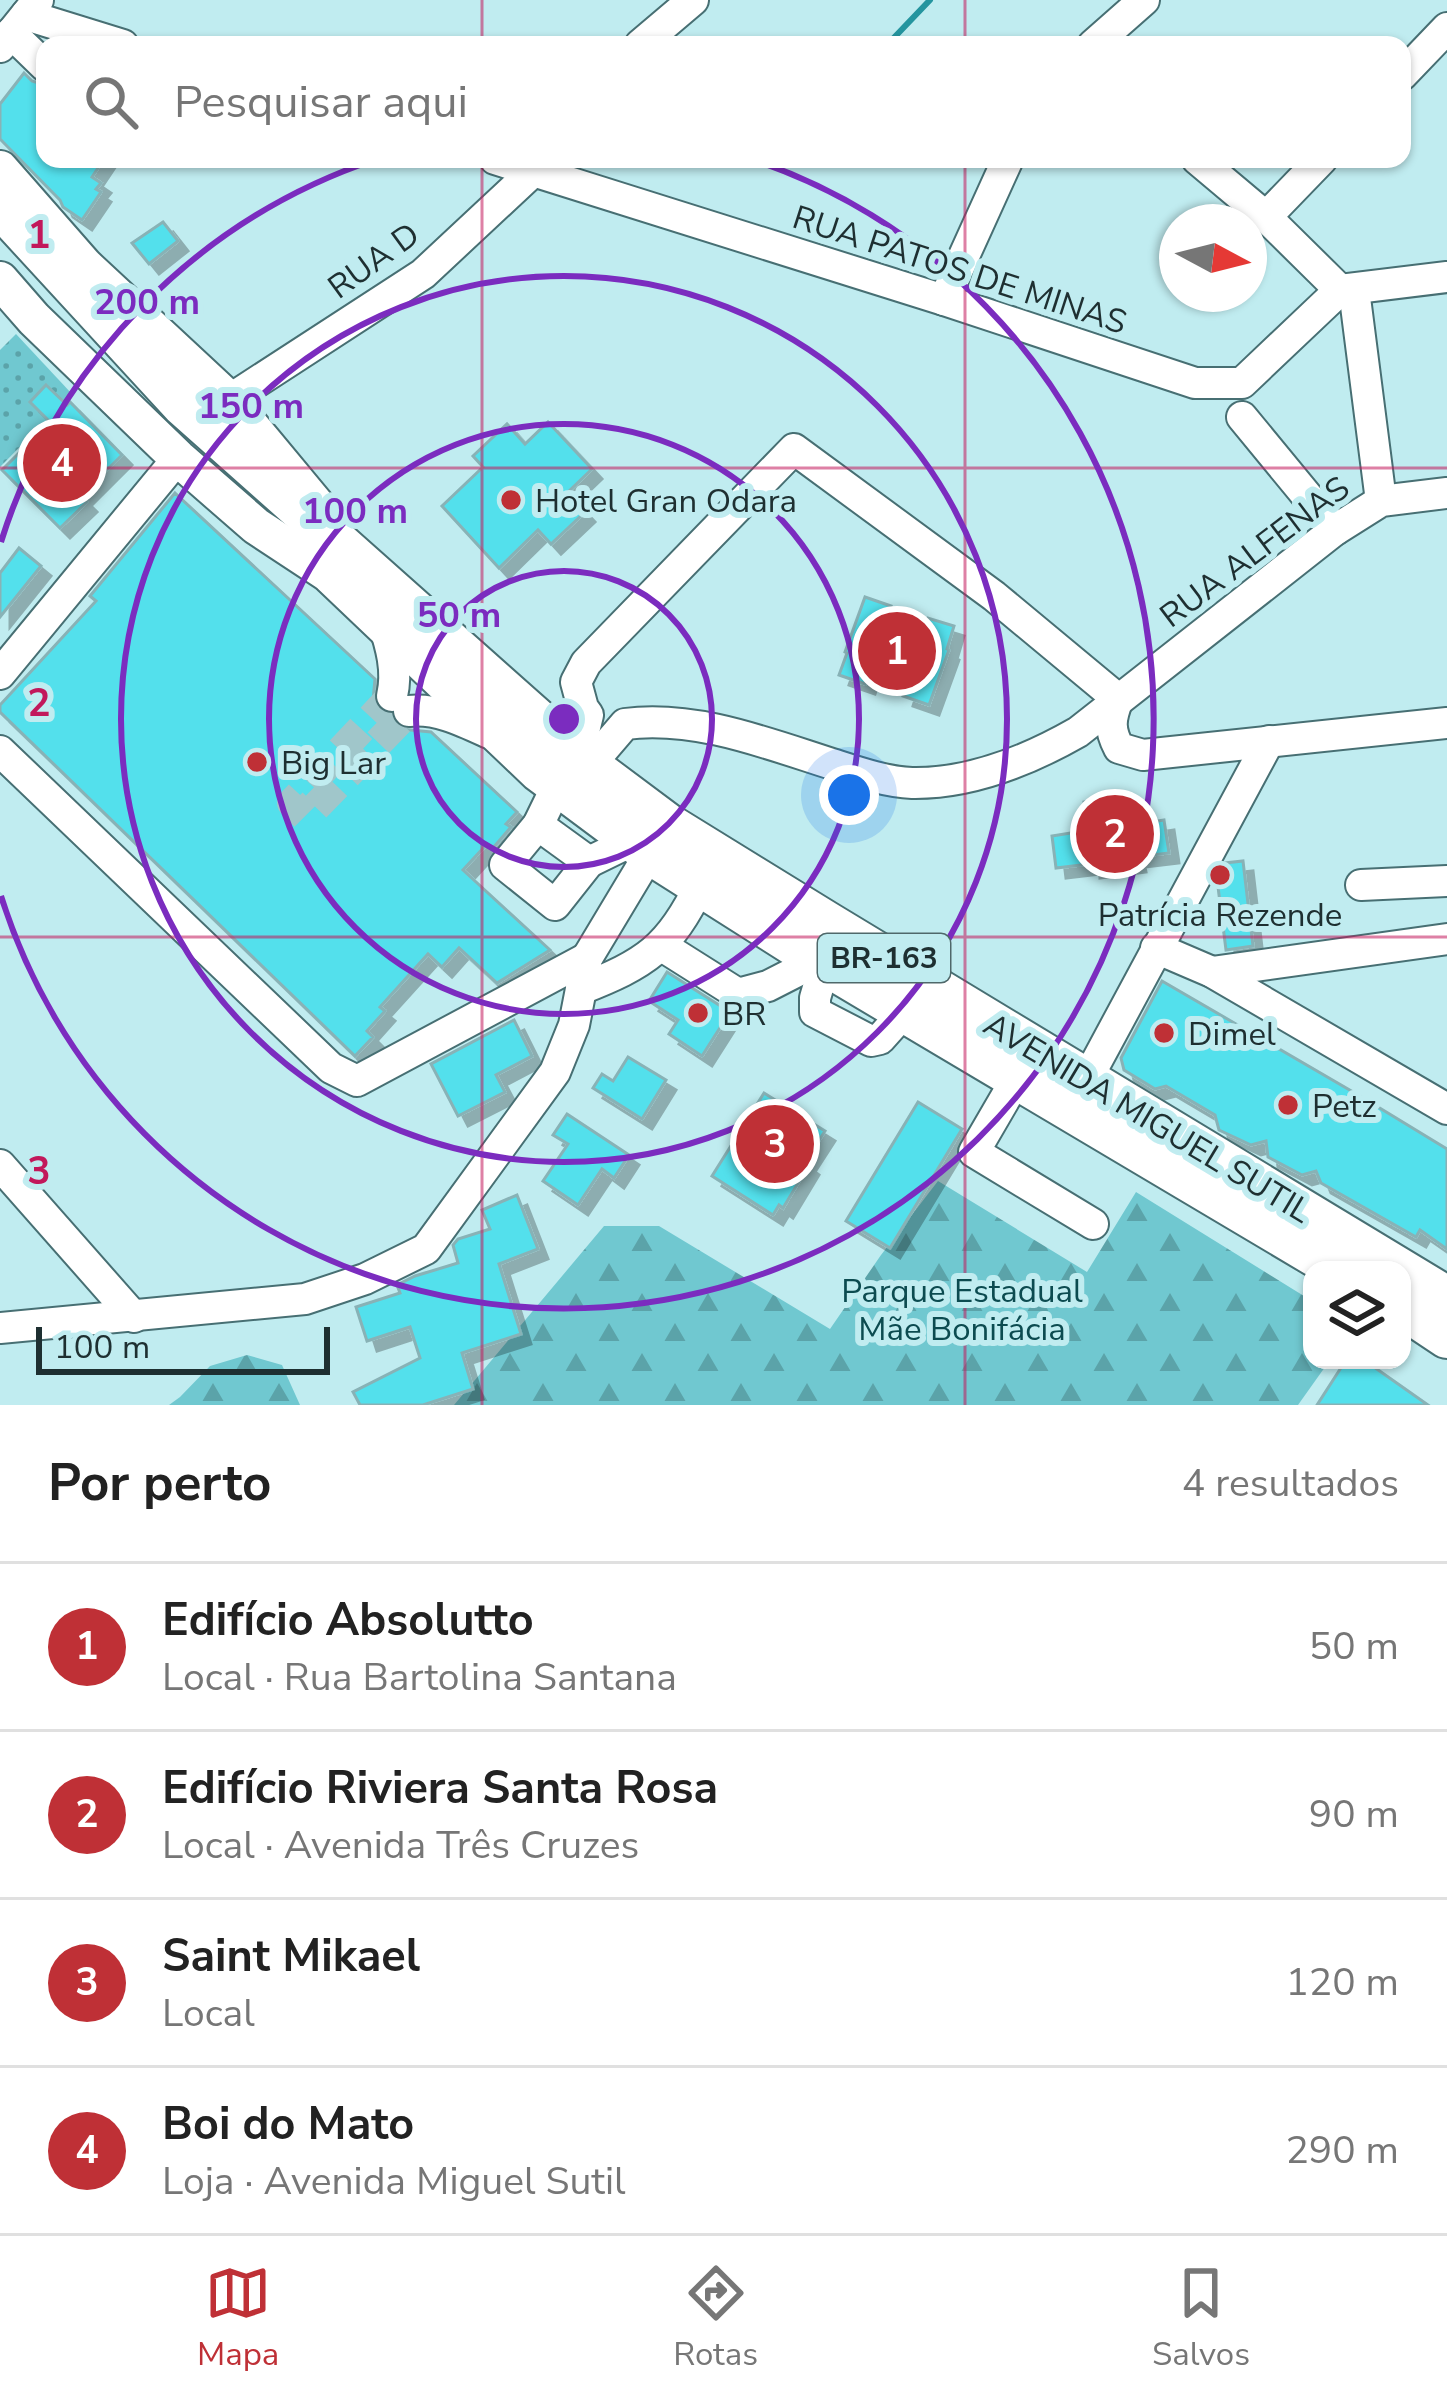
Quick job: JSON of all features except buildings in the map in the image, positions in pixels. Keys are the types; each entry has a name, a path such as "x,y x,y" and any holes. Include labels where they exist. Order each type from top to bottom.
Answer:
{"highway":[{"name":"BR-163","path":"0,206 183,405 351,572"},
{"name":"BR-163","path":"0,244 171,421 351,572"},
{"name":"AVENIDA MIGUEL SUTIL","path":"351,572 383,622 510,742 579,755 642,847 822,962 1325,1261"},
{"name":"AVENIDA MIGUEL SUTIL","path":"351,572 668,825 1447,1298"},
{"path":"1411,1313 1447,1337"}],"main road":[{"name":"AVENIDA MIGUEL SUTIL","path":"0,170 86,266 229,400 302,485 351,572"},
{"name":"AVENIDA MIGUEL SUTIL","path":"0,280 178,458 256,526 351,572"}],"street":[{"path":"651,36 693,0"},
{"path":"1104,36 1144,0"},
{"path":"19,24 78,36"},
{"path":"19,24 36,51"},
{"path":"1411,66 1447,28"},
{"name":"RUA D","path":"229,400 423,274 537,168"},
{"name":"RUA PATOS DE MINAS","path":"549,168 1195,383 1242,383 1347,290"},
{"path":"944,301 1004,168"},
{"path":"1208,168 1251,204"},
{"path":"1267,216 1313,168"},
{"path":"1267,218 1347,290 1381,501"},
{"path":"1347,290 1447,277"},
{"path":"1242,417 1335,530"},
{"path":"642,847 589,862 555,905 505,866 538,825 579,755 583,708 576,682 586,663 794,448 994,596 1118,699 1109,727 1119,748 1130,753 1447,723"},
{"path":"0,674 178,458"},
{"name":"RUA ALFENAS","path":"579,755 625,724 654,720 736,733 908,783 945,781 994,769 1044,751 1078,732 1335,530 1381,501 1447,493"},
{"path":"383,622 400,703 445,715 510,742"},
{"path":"579,755 625,724"},
{"path":"1086,1081 1270,741"},
{"path":"0,751 331,1068 357,1081 586,958"},
{"path":"538,825 589,862"},
{"path":"0,1328 305,1299 365,1279 426,1249 556,1072 574,1025 586,958 642,847"},
{"path":"1361,885 1447,881"},
{"path":"581,989 615,976 662,946 684,917 700,884"},
{"path":"1212,972 1447,939"},
{"path":"662,946 738,994 822,962"},
{"path":"1156,947 1212,972 1447,1109"},
{"path":"1017,1078 974,1152 1094,1224"},
{"path":"0,1165 134,1317"}],"green space":[{"path":"16,334 72,394 0,467 0,350"},
{"name":"Parque Estadual Mãe Bonifácia","path":"938,1181 1087,1272 1136,1192 1303,1295 1303,1369 1324,1369 1298,1405 454,1405 604,1226 659,1226 830,1329"},
{"path":"247,1355 282,1365 300,1405 169,1405 210,1366"}],"waterway":[{"path":"896,36 930,0"}],"tunnel":[{"path":"392,696 292,803 306,817 409,711"}],"place":[{"name":"Boi do Mato","path":"62,463"},
{"name":"Hotel Gran Odara","path":"511,500"},
{"name":"Edifício Absolutto","path":"897,651"},
{"name":"Big Lar","path":"257,762"},
{"name":"Edifício Riviera Santa Rosa","path":"1115,834"},
{"name":"Patrícia Rezende","path":"1220,875"},
{"name":"BR","path":"698,1013"},
{"name":"Dimel","path":"1164,1033"},
{"name":"Petz","path":"1288,1105"},
{"name":"Saint Mikael","path":"775,1144"}]}
